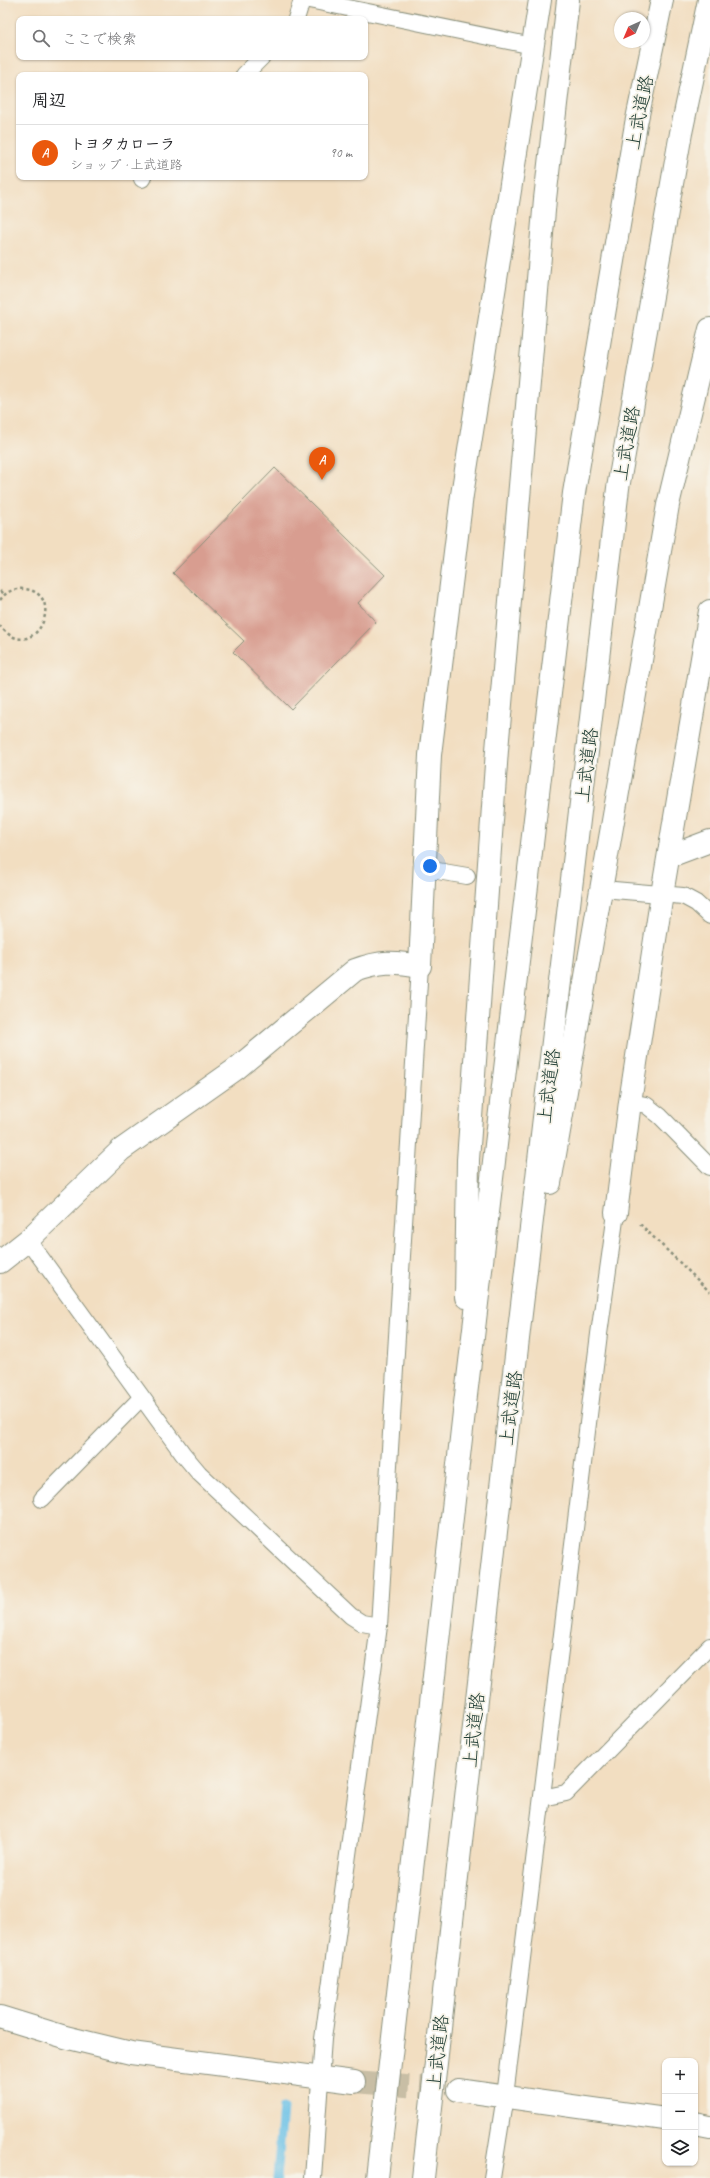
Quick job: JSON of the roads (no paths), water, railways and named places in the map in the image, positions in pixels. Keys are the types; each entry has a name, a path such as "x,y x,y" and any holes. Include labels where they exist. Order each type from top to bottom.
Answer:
{"main road":[{"path":"0,1262 28,1240 121,1150 236,1069 355,970 373,964 396,961 420,966 426,869 430,755 462,495 540,0"},
{"path":"464,1412 468,1160 497,750 545,199 568,0"},
{"name":"上武道路","path":"377,2178 464,1412 574,493 636,124 662,0"},
{"name":"上武道路","path":"423,2178 512,1390 618,488 681,133 709,0"},
{"path":"512,1390 577,1033 668,505 710,329"},
{"path":"616,1213 630,1102 662,894 670,856 710,612"},
{"path":"670,856 710,841"},
{"path":"0,2017 65,2037 131,2053 354,2082"},
{"path":"458,2090 662,2119"},
{"path":"698,2125 710,2127"}],"lane":[{"path":"297,16 302,0"},
{"path":"309,0 533,46"},
{"path":"247,72 259,60"},
{"path":"426,869 467,876"},
{"path":"614,890 683,896 696,903 710,916"},
{"path":"313,2178 323,2039 379,1626 420,966"},
{"path":"630,1102 646,1106 660,1116 710,1167"},
{"path":"492,2178 506,2096 598,1342 616,1213"},
{"path":"28,1240 141,1398 183,1454 199,1472 351,1616 362,1623 379,1626"},
{"path":"42,1499 141,1398"},
{"path":"542,1798 566,1793 710,1646"}],"waterway":[{"path":"277,2178 283,2108"}],"tunnel":[{"path":"354,2082 458,2090"}],"place":[{"name":"トヨタカローラ","path":"322,480"}]}
